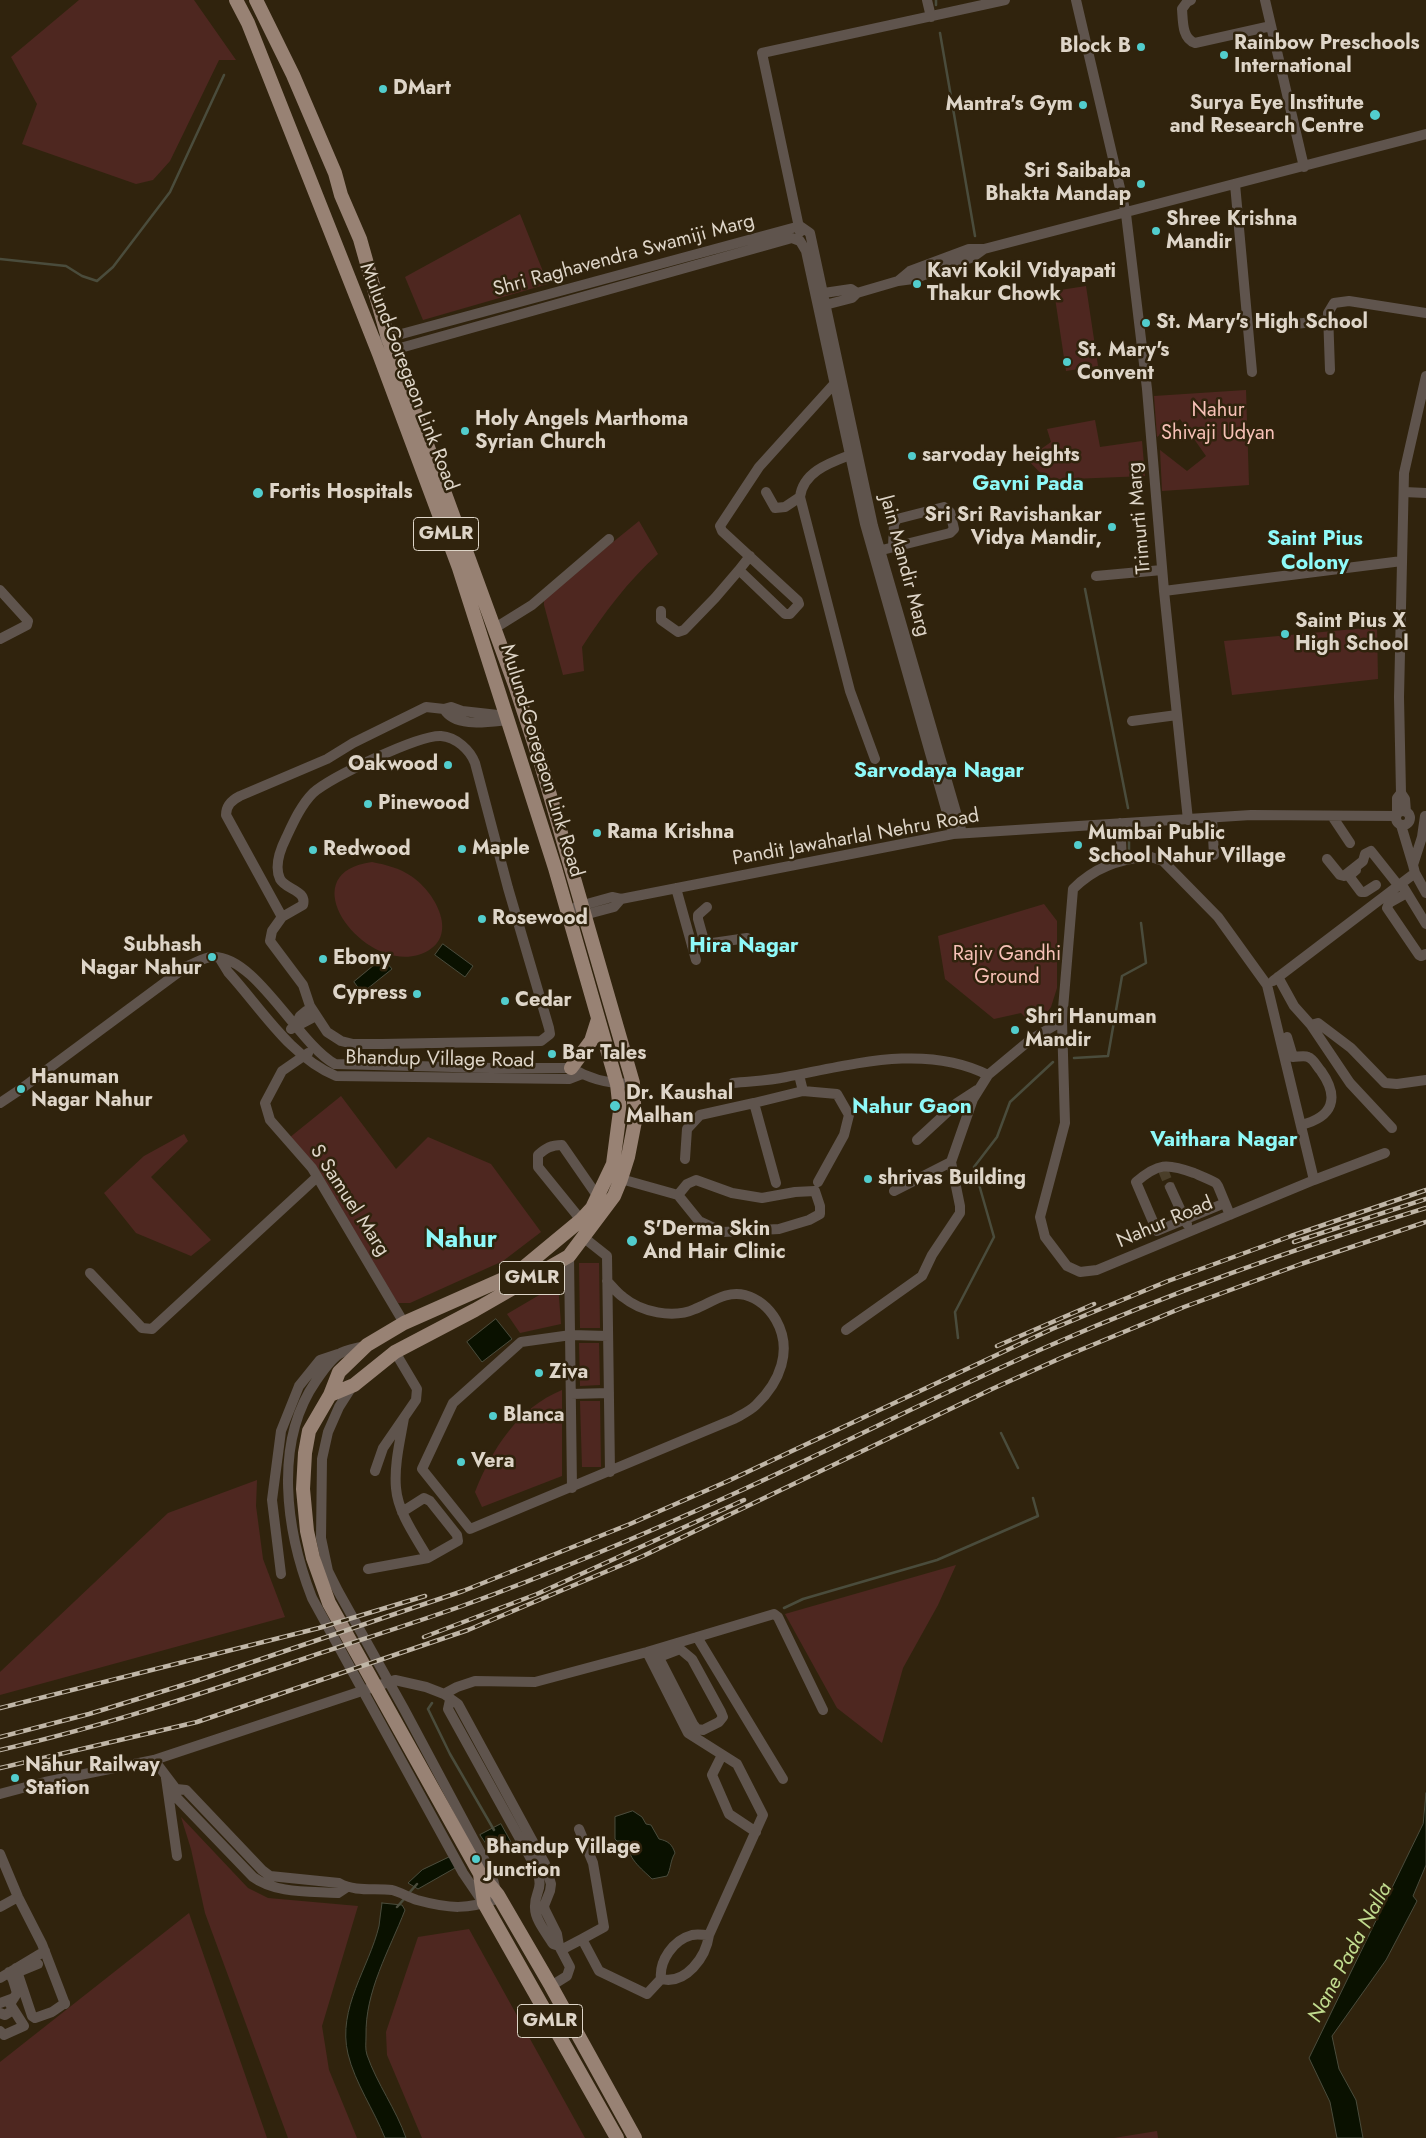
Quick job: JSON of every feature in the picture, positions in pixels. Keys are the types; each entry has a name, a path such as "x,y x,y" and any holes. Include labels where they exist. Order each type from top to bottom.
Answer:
{"main road":[{"name":"Mulund-Goregaon Link Road","path":"236,0 248,23 376,348 459,550 495,628 541,764 584,910"},
{"name":"Mulund-Goregaon Link Road","path":"256,0 293,75 335,173 341,195 360,239 390,344 459,550 568,914"},
{"name":"GMLR","path":"330,1395 354,1385 395,1352 483,1306 569,1256 614,1196 628,1157 635,1121 633,1082 584,910"},
{"name":"GMLR","path":"330,1395 339,1372 368,1345 404,1323 517,1274 581,1220 592,1208 598,1197 613,1164 620,1111 617,1084 568,914"},
{"path":"576,1071 591,1041 598,1020"},
{"path":"330,1395 310,1431 306,1453 303,1489 307,1532 313,1558 332,1609 386,1705 468,1839 480,1864"},
{"name":"GMLR","path":"480,1864 551,1986 635,2138"},
{"name":"GMLR","path":"480,1864 484,1903 617,2138"}],"street":[{"path":"927,0 931,17"},
{"path":"812,259 800,241 800,226 762,53 1005,0"},
{"name":"Trimurti Marg","path":"1076,0 1126,214 1147,389 1162,570 1188,820"},
{"path":"1191,0 1182,9 1186,36 1189,41 1195,43 1272,26"},
{"path":"1265,0 1304,167"},
{"path":"800,226 810,233 812,259 822,306 852,298 857,293 898,281 913,279 942,264 973,257 984,249 1126,214 1426,135"},
{"path":"1235,184 1252,372"},
{"name":"Shri Raghavendra Swamiji Marg","path":"725,252 800,226"},
{"name":"Shri Raghavendra Swamiji Marg","path":"376,348 473,314 620,275 680,264 725,252 792,238 800,241"},
{"name":"Shri Raghavendra Swamiji Marg","path":"390,344 490,323 623,285 680,264"},
{"path":"620,275 623,285"},
{"path":"819,293 851,289 857,293"},
{"path":"558,292 561,303"},
{"path":"1330,370 1329,320 1330,308 1334,303 1349,301 1426,313"},
{"name":"Jain Mandir Marg","path":"822,306 866,513 958,834"},
{"path":"486,311 490,323"},
{"path":"473,314 477,326"},
{"path":"1278,326 1329,320"},
{"name":"Jain Mandir Marg","path":"835,372 834,384 845,418"},
{"path":"1426,376 1404,473 1399,697 1401,793 1397,798 1414,869 1426,894"},
{"path":"739,570 786,614 790,614 797,606 798,601 722,531 720,526 761,465 834,384"},
{"name":"Jain Mandir Marg","path":"850,441 850,455 858,475"},
{"path":"850,455 822,467 814,473 801,489 800,497 850,691 875,759"},
{"path":"766,492 775,508 785,506 800,497"},
{"path":"1404,492 1426,493"},
{"path":"877,551 894,547 950,533 954,529 950,512 944,507 897,519 894,524 894,547"},
{"path":"495,628 532,605 608,539"},
{"path":"661,611 661,620 664,623 678,632 684,630 715,598 750,556"},
{"path":"1164,591 1402,561"},
{"path":"1096,576 1162,570"},
{"path":"0,590 28,621 27,625 0,639"},
{"path":"282,917 229,821 226,809 230,803 240,796 327,759 353,743 426,707 444,709 451,707 462,711 508,718"},
{"path":"1132,721 1177,715"},
{"path":"443,736 455,741 471,753 475,763 550,1034 541,1042 353,1044 341,1041 327,1032 310,1006 303,985 270,941 272,931 282,917 303,905 304,902 301,894 284,884 280,879 278,859 304,803 314,792 388,752 435,737 443,736"},
{"name":"Pandit Jawaharlal Nehru Road","path":"584,910 612,897 621,899 958,834 1250,815 1425,819"},
{"path":"1332,816 1350,843"},
{"path":"1212,818 1214,854"},
{"path":"1267,985 1397,886 1414,869 1425,819"},
{"path":"1120,823 1122,859"},
{"path":"1327,859 1342,876 1363,860 1365,854 1371,852 1397,886"},
{"name":"Nahur Road","path":"1148,856 1163,861 1218,917 1267,985 1286,1043 1301,1125 1314,1180 1097,1270 1080,1272 1067,1266 1045,1237 1040,1217 1065,1123 1062,1021 1073,889 1084,877 1122,859 1148,856"},
{"path":"1376,885 1363,892 1349,876 1370,860 1397,886 1407,892 1426,924"},
{"path":"676,888 696,960"},
{"path":"1407,892 1389,903 1387,908 1419,955 1426,954"},
{"path":"705,944 698,915 707,907"},
{"path":"568,914 584,910"},
{"path":"686,922 698,919"},
{"path":"692,946 747,938"},
{"path":"0,1103 22,1089 186,966 212,957 220,958"},
{"name":"Bhandup Village Road","path":"220,958 232,962 248,973 324,1058 335,1064 350,1065"},
{"name":"Bhandup Village Road","path":"220,958 228,972 283,1035 303,1056 325,1071 336,1076 423,1078 469,1073"},
{"path":"1278,976 1294,1006 1311,1025 1350,1083 1392,1128"},
{"path":"283,1035 296,1026 300,1016 309,1015"},
{"path":"846,1330 922,1276 932,1255 960,1214 951,1162 973,1099 988,1075 1030,1040 1062,1021"},
{"path":"1311,1025 1318,1023 1351,1048 1384,1083 1397,1084 1426,1080"},
{"path":"1286,1043 1293,1057 1306,1056 1312,1059 1329,1084 1328,1112 1314,1122 1301,1125"},
{"name":"S Samuel Marg","path":"315,1049 282,1071 265,1103 270,1120 317,1177 404,1323"},
{"path":"733,1083 799,1075 886,1059 947,1061 972,1067 988,1075"},
{"path":"350,1076 350,1065 378,1065 423,1067 492,1074 576,1071 617,1084 633,1082"},
{"path":"378,1065 378,1077"},
{"path":"423,1067 423,1078"},
{"path":"799,1075 803,1092"},
{"path":"917,1140 958,1103 980,1088"},
{"path":"685,1159 687,1129 700,1115 803,1092 837,1094 849,1116 844,1135 818,1182"},
{"path":"754,1103 776,1183"},
{"path":"581,1220 538,1167 538,1155 545,1148 562,1145 598,1197"},
{"path":"1314,1180 1385,1153"},
{"path":"894,1192 951,1162"},
{"path":"1225,1203 1157,1231 1136,1182 1147,1173 1176,1166 1214,1181 1225,1203 1230,1215"},
{"path":"90,1273 142,1328 152,1329 317,1177"},
{"path":"621,1179 678,1195 699,1221 722,1232 780,1229 809,1220 820,1214 820,1206 815,1191 795,1192 762,1198 732,1193 696,1180 687,1184 678,1195"},
{"path":"1170,1186 1190,1232"},
{"path":"583,1237 607,1256 610,1472"},
{"path":"569,1256 572,1488"},
{"path":"607,1281 624,1298 645,1310 669,1314 692,1311 728,1294 744,1294 759,1300 770,1310 781,1330 785,1345 783,1367 756,1406 734,1419 470,1529 422,1469 447,1412 460,1396 521,1342 570,1335 608,1336"},
{"path":"281,1574 272,1500 281,1431 299,1386 320,1360 368,1345"},
{"path":"375,1471 384,1448 416,1400 417,1389 395,1352"},
{"path":"339,1354 309,1391 297,1416 290,1457 289,1501 293,1536 302,1573 312,1598 448,1846 463,1873 484,1903"},
{"path":"354,1385 339,1407 328,1432 322,1459 321,1538 328,1570 404,1709 468,1839"},
{"path":"571,1394 609,1393"},
{"path":"404,1418 396,1472 396,1490 402,1512 428,1558"},
{"path":"368,1569 428,1558 458,1541 457,1534 430,1502 424,1498 402,1512"},
{"path":"447,1697 457,1687 475,1681 535,1682 654,1653 697,1637 774,1614 778,1617 823,1710"},
{"path":"697,1637 783,1779"},
{"path":"654,1653 693,1724 697,1729 703,1730 719,1722 723,1717 692,1659 677,1646"},
{"path":"654,1653 688,1733 737,1764 763,1815 708,1935 707,1946 692,1969 681,1978 670,1981 661,1979"},
{"path":"0,1794 45,1782 154,1760 395,1680 426,1686 458,1704 540,1866 550,1891 539,1906 544,1910 551,1933 559,1941 561,1951 570,1967 567,1976 551,1986"},
{"path":"722,1755 712,1775 729,1814 756,1832"},
{"path":"154,1760 176,1789 176,1797 264,1885 275,1888 338,1893 347,1888 394,1891 416,1900 460,1908 484,1903 498,1896"},
{"path":"166,1777 177,1856"},
{"path":"561,1951 573,1950 580,1940 604,1927 593,1864 579,1829"},
{"path":"0,1854 44,1951 65,2003 52,2012 35,2018 32,2016 11,1973"},
{"path":"0,1907 18,1897"},
{"path":"580,1940 599,1971 647,1994 661,1979 660,1970 664,1957 692,1935 708,1935"},
{"path":"11,1973 44,1951"},
{"path":"11,1973 38,1964"},
{"path":"0,2031 4,2035 24,2026 10,2004 17,1993 11,1973"},
{"path":"0,2003 14,1998"},
{"path":"0,2013 5,2014 13,2010"}],"green space":[{"path":"79,0 194,0 236,60 219,60 170,161 153,180 136,184 22,144 37,104 11,57"},
{"path":"520,214 548,284 423,320 405,277"},
{"path":"1086,286 1098,366 1066,371 1054,291"},
{"name":"Nahur Shivaji Udyan","path":"1246,390 1249,485 1162,491 1160,450 1187,471 1206,456 1180,419 1157,437 1154,396"},
{"path":"1095,420 1100,447 1142,441 1145,476 1047,480 1027,459 1051,442 1047,429"},
{"path":"639,521 658,554 617,598 582,647 584,671 563,675 544,605 544,598"},
{"path":"1377,627 1378,679 1232,695 1224,641"},
{"path":"372,862 393,867 406,873 421,884 430,894 437,905 442,929 439,940 431,949 418,955 397,956 376,949 357,936 343,919 335,900 336,883 348,870"},
{"name":"Rajiv Gandhi Ground","path":"1044,904 1057,921 1057,988 1051,1007 1040,1022 1033,1025 1021,1013 994,1019 945,979 938,936"},
{"path":"341,1096 396,1169 428,1137 491,1164 541,1232 503,1261 410,1303 398,1303 289,1138"},
{"path":"184,1134 188,1141 151,1177 211,1240 191,1256 136,1233 104,1193 144,1156"},
{"path":"579,1263 599,1263 600,1328 580,1328"},
{"path":"558,1284 561,1324 520,1333 507,1314"},
{"path":"579,1343 599,1343 600,1385 580,1386"},
{"path":"562,1390 562,1476 482,1507 475,1492 498,1446 508,1432 532,1407"},
{"path":"580,1401 600,1401 601,1467 582,1467"},
{"path":"257,1480 256,1506 263,1559 285,1617 0,1695 0,1672 168,1513"},
{"path":"956,1565 938,1605 903,1668 882,1743 837,1708 785,1614"},
{"path":"181,1817 248,1888 268,1898 358,1906 322,2026 329,2070 357,2138 288,2138 205,1913 191,1849"},
{"path":"189,1913 267,2138 0,2138 0,2062"},
{"path":"469,1929 585,2138 422,2138 387,2055 386,2032 418,1937"},
{"path":"1157,2131 1158,2138 1114,2138"}],"shaded area":[{"path":"443,944 473,966 465,977 435,955"},
{"path":"383,958 392,969 362,993 354,982"},
{"path":"496,1319 512,1339 482,1362 467,1342"},
{"path":"1426,1793 1426,1865 1413,1896 1417,1901 1386,1960 1332,2036 1339,2069 1356,2100 1363,2138 1337,2138 1330,2102 1309,2058 1423,1824"},
{"path":"633,1811 642,1817 646,1824 651,1825 659,1839 671,1845 675,1853 667,1876 652,1879 639,1867 632,1857 628,1847 629,1841 617,1841 615,1839 615,1817"},
{"path":"501,1824 511,1842 491,1851 480,1835"},
{"path":"456,1854 462,1864 418,1889 408,1883 422,1870"},
{"path":"382,1903 402,1905 405,1910 379,1971 369,2003 366,2050 371,2066 406,2138 385,2138 351,2065 346,2037 350,2004 374,1942 379,1926"}],"waterway":[{"path":"936,0 936,5"},
{"path":"940,33 975,236"},
{"path":"0,259 66,266 82,276 97,281 113,267 170,192 224,75"},
{"path":"1085,589 1128,808"},
{"path":"1129,827 1129,856"},
{"path":"1074,1058 1108,1056 1122,976 1146,963 1141,923"},
{"path":"958,1338 955,1312 994,1237 974,1167 997,1137 1010,1102 1053,1062"},
{"path":"1001,1433 1018,1468"},
{"path":"784,1608 803,1599 937,1560 1038,1516 1033,1498"},
{"path":"432,1703 428,1709 450,1754 494,1830"},
{"path":"409,1893 417,1884"},
{"path":"397,1907 405,1898"}],"tunnel":[{"path":"1163,1170 1170,1187"}],"railway":[{"path":"0,1737 89,1714 196,1681 463,1591 630,1524 728,1481 1052,1329 1168,1281 1291,1236 1426,1190"},
{"path":"1294,1242 1426,1199"},
{"path":"0,1750 156,1708 462,1606 598,1553 698,1510 971,1381 1097,1325 1237,1271 1331,1238 1426,1208"},
{"path":"0,1768 197,1722 468,1630 643,1556 992,1389 1061,1358 1184,1307 1301,1264 1426,1222"},
{"path":"997,1346 1094,1304"},
{"path":"424,1637 537,1594 744,1500"},
{"path":"0,1708 319,1628 425,1596"}],"place":[{"name":"Block B","path":"1141,47"},
{"name":"Rainbow Preschools International","path":"1224,55"},
{"name":"DMart","path":"383,89"},
{"name":"Mantra's Gym","path":"1083,105"},
{"name":"Surya Eye Institute and Research Centre","path":"1375,115"},
{"name":"Sri Saibaba Bhakta Mandap","path":"1141,184"},
{"name":"Shree Krishna Mandir","path":"1156,231"},
{"name":"Kavi Kokil Vidyapati Thakur Chowk","path":"917,284"},
{"name":"St. Mary's High School","path":"1146,323"},
{"name":"St. Mary's Convent","path":"1067,362"},
{"name":"Holy Angels Marthoma Syrian Church","path":"465,431"},
{"name":"sarvoday heights","path":"912,456"},
{"name":"Fortis Hospitals","path":"258,493"},
{"name":"Sri Sri Ravishankar Vidya Mandir,","path":"1112,527"},
{"name":"Saint Pius X High School","path":"1285,634"},
{"name":"Oakwood","path":"448,765"},
{"name":"Pinewood","path":"368,804"},
{"name":"Rama Krishna","path":"597,833"},
{"name":"Mumbai Public School Nahur Village","path":"1078,845"},
{"name":"Maple","path":"462,849"},
{"name":"Redwood","path":"313,850"},
{"name":"Rosewood","path":"482,919"},
{"name":"Subhash Nagar Nahur","path":"212,957"},
{"name":"Ebony","path":"323,959"},
{"name":"Cypress","path":"417,994"},
{"name":"Cedar","path":"505,1001"},
{"name":"Shri Hanuman Mandir","path":"1015,1030"},
{"name":"Bar Tales","path":"552,1054"},
{"name":"Hanuman Nagar Nahur","path":"21,1089"},
{"name":"Dr. Kaushal Malhan","path":"615,1106"},
{"name":"shrivas Building","path":"868,1179"},
{"name":"S'Derma Skin And Hair Clinic","path":"632,1241"},
{"name":"Ziva","path":"539,1373"},
{"name":"Blanca","path":"493,1416"},
{"name":"Vera","path":"461,1462"},
{"name":"Nahur Railway Station","path":"15,1778"},
{"name":"Bhandup Village Junction","path":"476,1859"}],"district":[{"name":"Gavni Pada","path":"1028,485"},
{"name":"Saint Pius Colony","path":"1315,552"},
{"name":"Sarvodaya Nagar","path":"939,772"},
{"name":"Hira Nagar","path":"744,947"},
{"name":"Nahur Gaon","path":"912,1108"},
{"name":"Vaithara Nagar","path":"1224,1141"},
{"name":"Nahur","path":"461,1241"}],"water label":[{"name":"Nane Pada Nalla","path":"1351,1953"}]}
